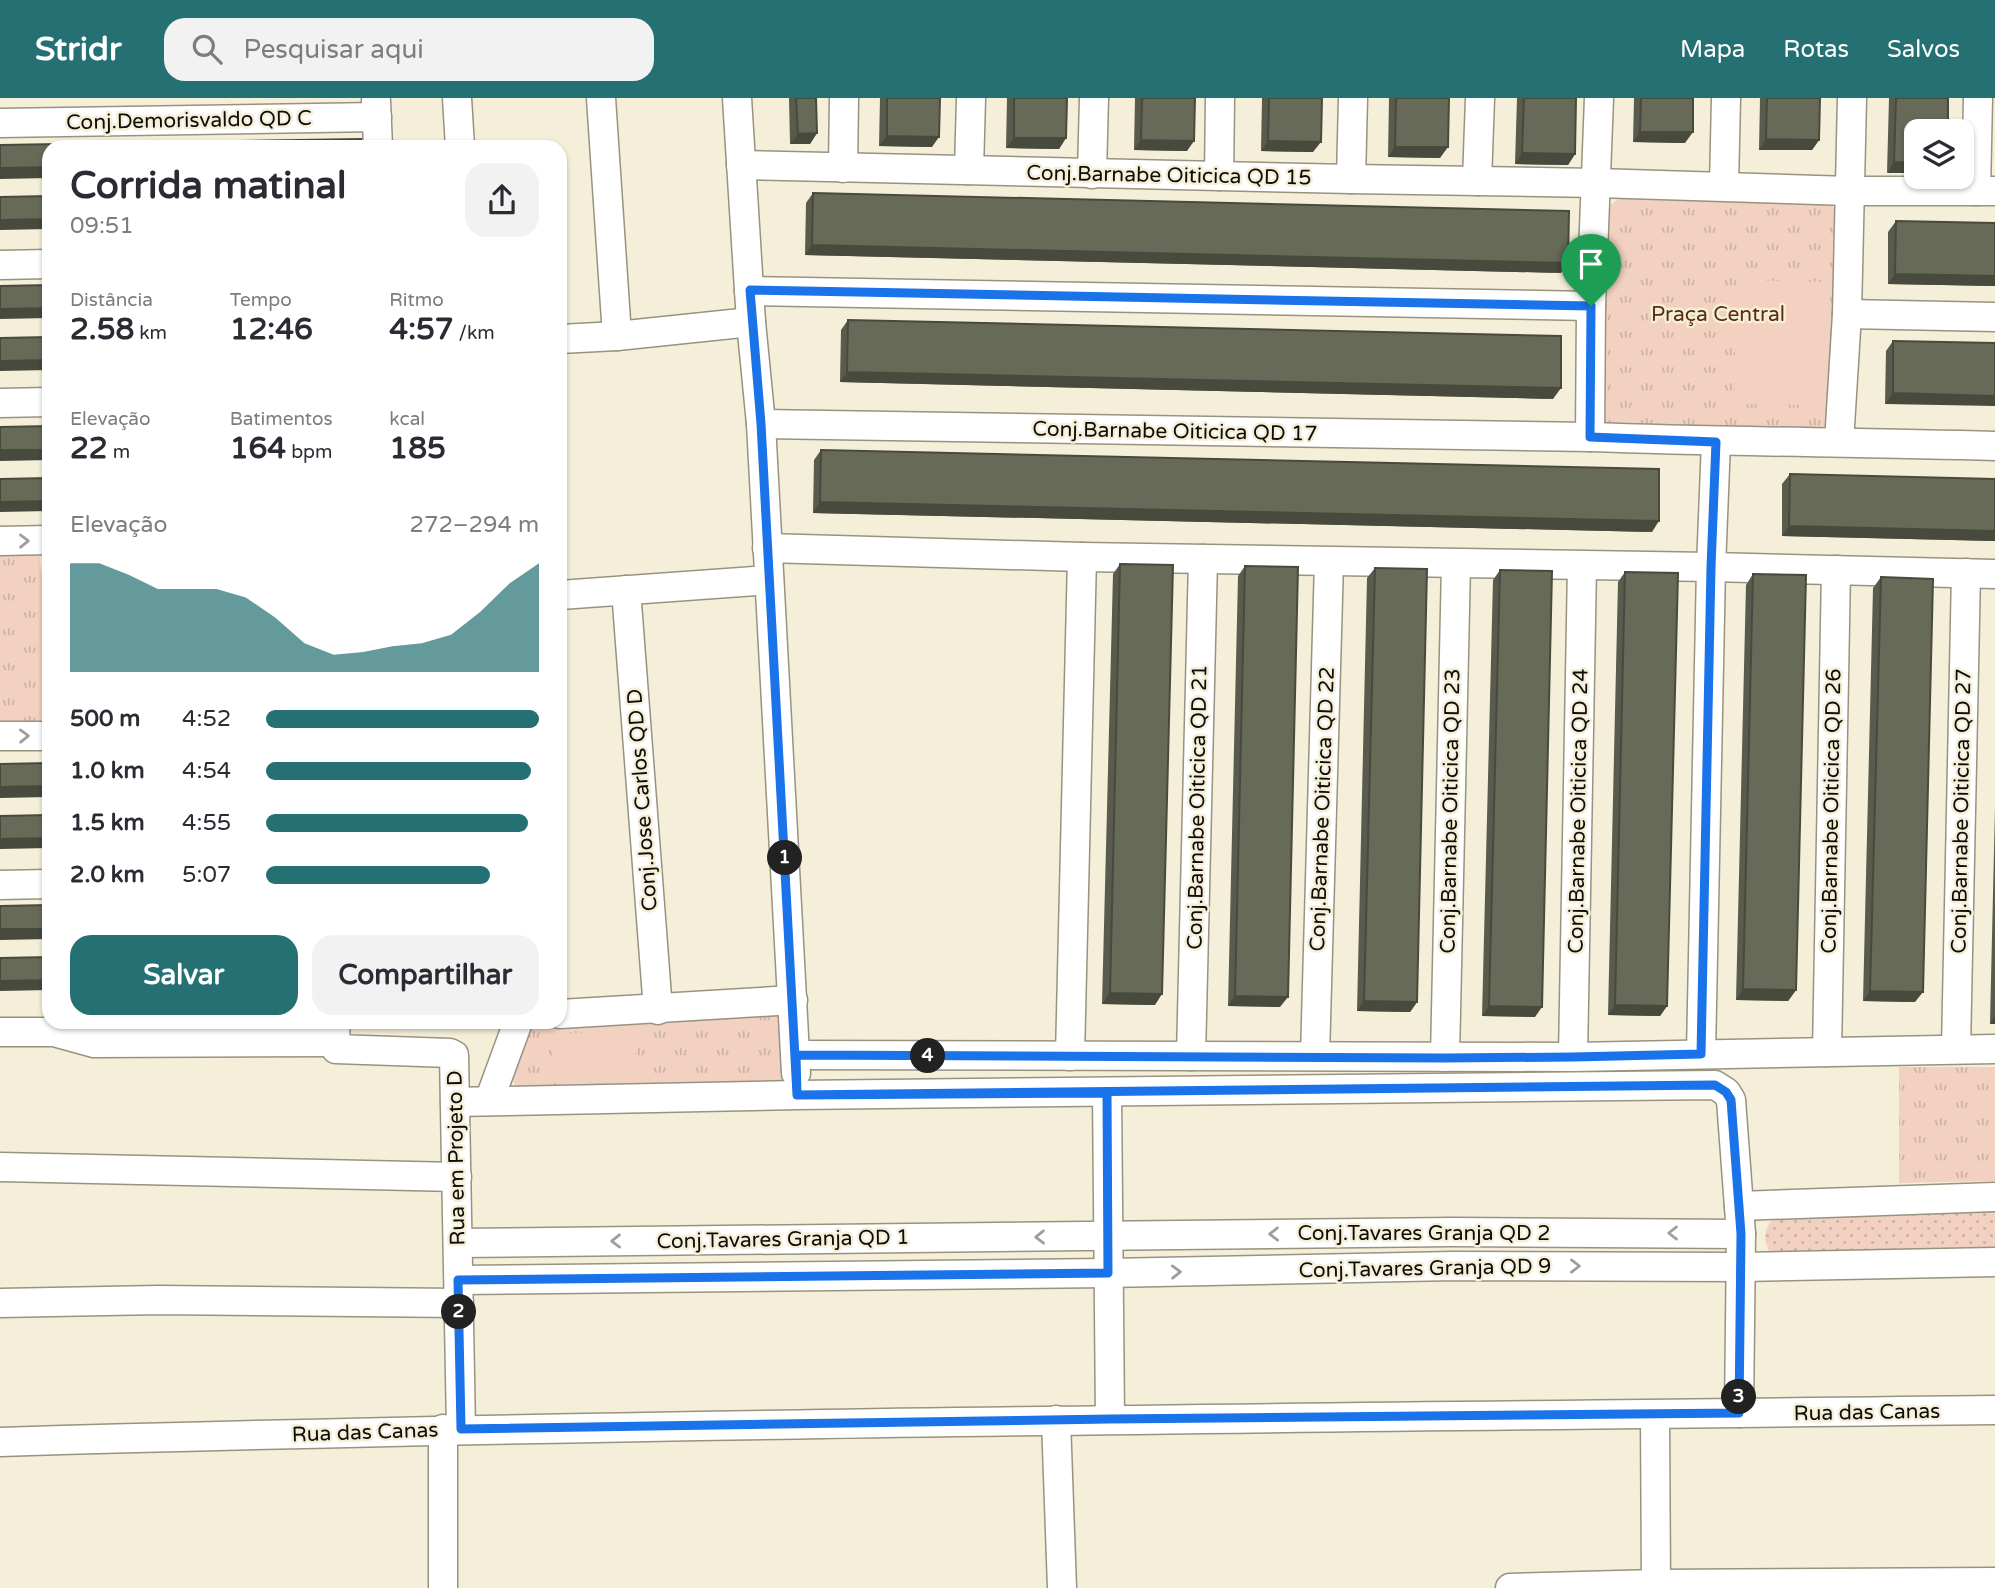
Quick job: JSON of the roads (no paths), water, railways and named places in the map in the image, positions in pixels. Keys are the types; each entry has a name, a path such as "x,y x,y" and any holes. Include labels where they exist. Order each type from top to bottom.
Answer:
{"street":[{"path":"457,98 460,140"},
{"path":"601,98 617,335"},
{"path":"737,98 751,322 761,424 797,1095"},
{"path":"843,168 844,98"},
{"path":"969,170 971,98"},
{"path":"1092,174 1094,98"},
{"path":"1219,176 1220,98"},
{"path":"1351,180 1353,98"},
{"path":"1477,181 1480,98"},
{"path":"1590,437 1591,306 1599,98"},
{"path":"1724,186 1726,98"},
{"path":"1839,442 1847,314 1852,98"},
{"path":"1978,98 1985,191"},
{"path":"377,108 378,140"},
{"name":"Conj.Demorisvaldo QD C","path":"0,123 377,108"},
{"name":"Conj.Barnabe Oiticica QD 15","path":"741,165 1849,191 1985,191"},
{"path":"0,265 42,264"},
{"path":"750,290 1591,306"},
{"path":"1847,314 1995,317"},
{"path":"567,339 751,322"},
{"path":"0,403 42,402"},
{"name":"Conj.Barnabe Oiticica QD 17","path":"761,424 1995,446"},
{"path":"1701,1054 1716,442"},
{"path":"0,541 42,540"},
{"path":"767,548 1082,557 1995,574"},
{"path":"1070,1056 1082,557"},
{"name":"Conj.Barnabe Oiticica QD 21","path":"1191,1056 1203,559"},
{"name":"Conj.Barnabe Oiticica QD 22","path":"1315,1056 1329,562"},
{"name":"Conj.Barnabe Oiticica QD 23","path":"1445,1058 1456,564"},
{"name":"Conj.Barnabe Oiticica QD 24","path":"1573,1057 1582,566"},
{"name":"Conj.Barnabe Oiticica QD 26","path":"1827,1052 1836,570"},
{"name":"Conj.Barnabe Oiticica QD 27","path":"1956,1049 1966,573"},
{"path":"567,594 769,580"},
{"name":"Conj.Jose Carlos QD D","path":"626,590 658,1010"},
{"path":"0,737 42,736"},
{"path":"0,886 42,884"},
{"path":"567,1014 793,1000"},
{"path":"0,1032 54,1032 68,1029"},
{"path":"489,1101 515,1029"},
{"path":"54,1032 94,1042 335,1032"},
{"name":"Rua em Projeto D","path":"335,1032 336,1049 450,1052 454,1055 459,1292 443,1588"},
{"path":"796,1055 1445,1058 1995,1049"},
{"path":"455,1102 797,1095 1709,1085 1721,1087 1731,1100 1741,1234 1739,1413"},
{"path":"1107,1093 1110,1419"},
{"path":"0,1167 457,1177"},
{"path":"1739,1206 1995,1197"},
{"path":"1452,1232 1453,1266"},
{"name":"Conj.Tavares Granja QD 2","path":"1108,1236 1452,1232 1741,1234"},
{"name":"Conj.Tavares Granja QD 1","path":"458,1242 1108,1236"},
{"name":"Conj.Tavares Granja QD 9","path":"0,1303 1108,1273 1453,1266 1741,1267 1995,1262"},
{"name":"Rua das Canas","path":"0,1442 452,1429 1995,1410"},
{"path":"1655,1415 1656,1586"},
{"path":"1043,1588 1048,1420"},
{"path":"1048,1420 1062,1588"},
{"path":"1510,1588 1995,1582"}],"park label":[{"name":"Praça Central","path":"1718,314"}]}
